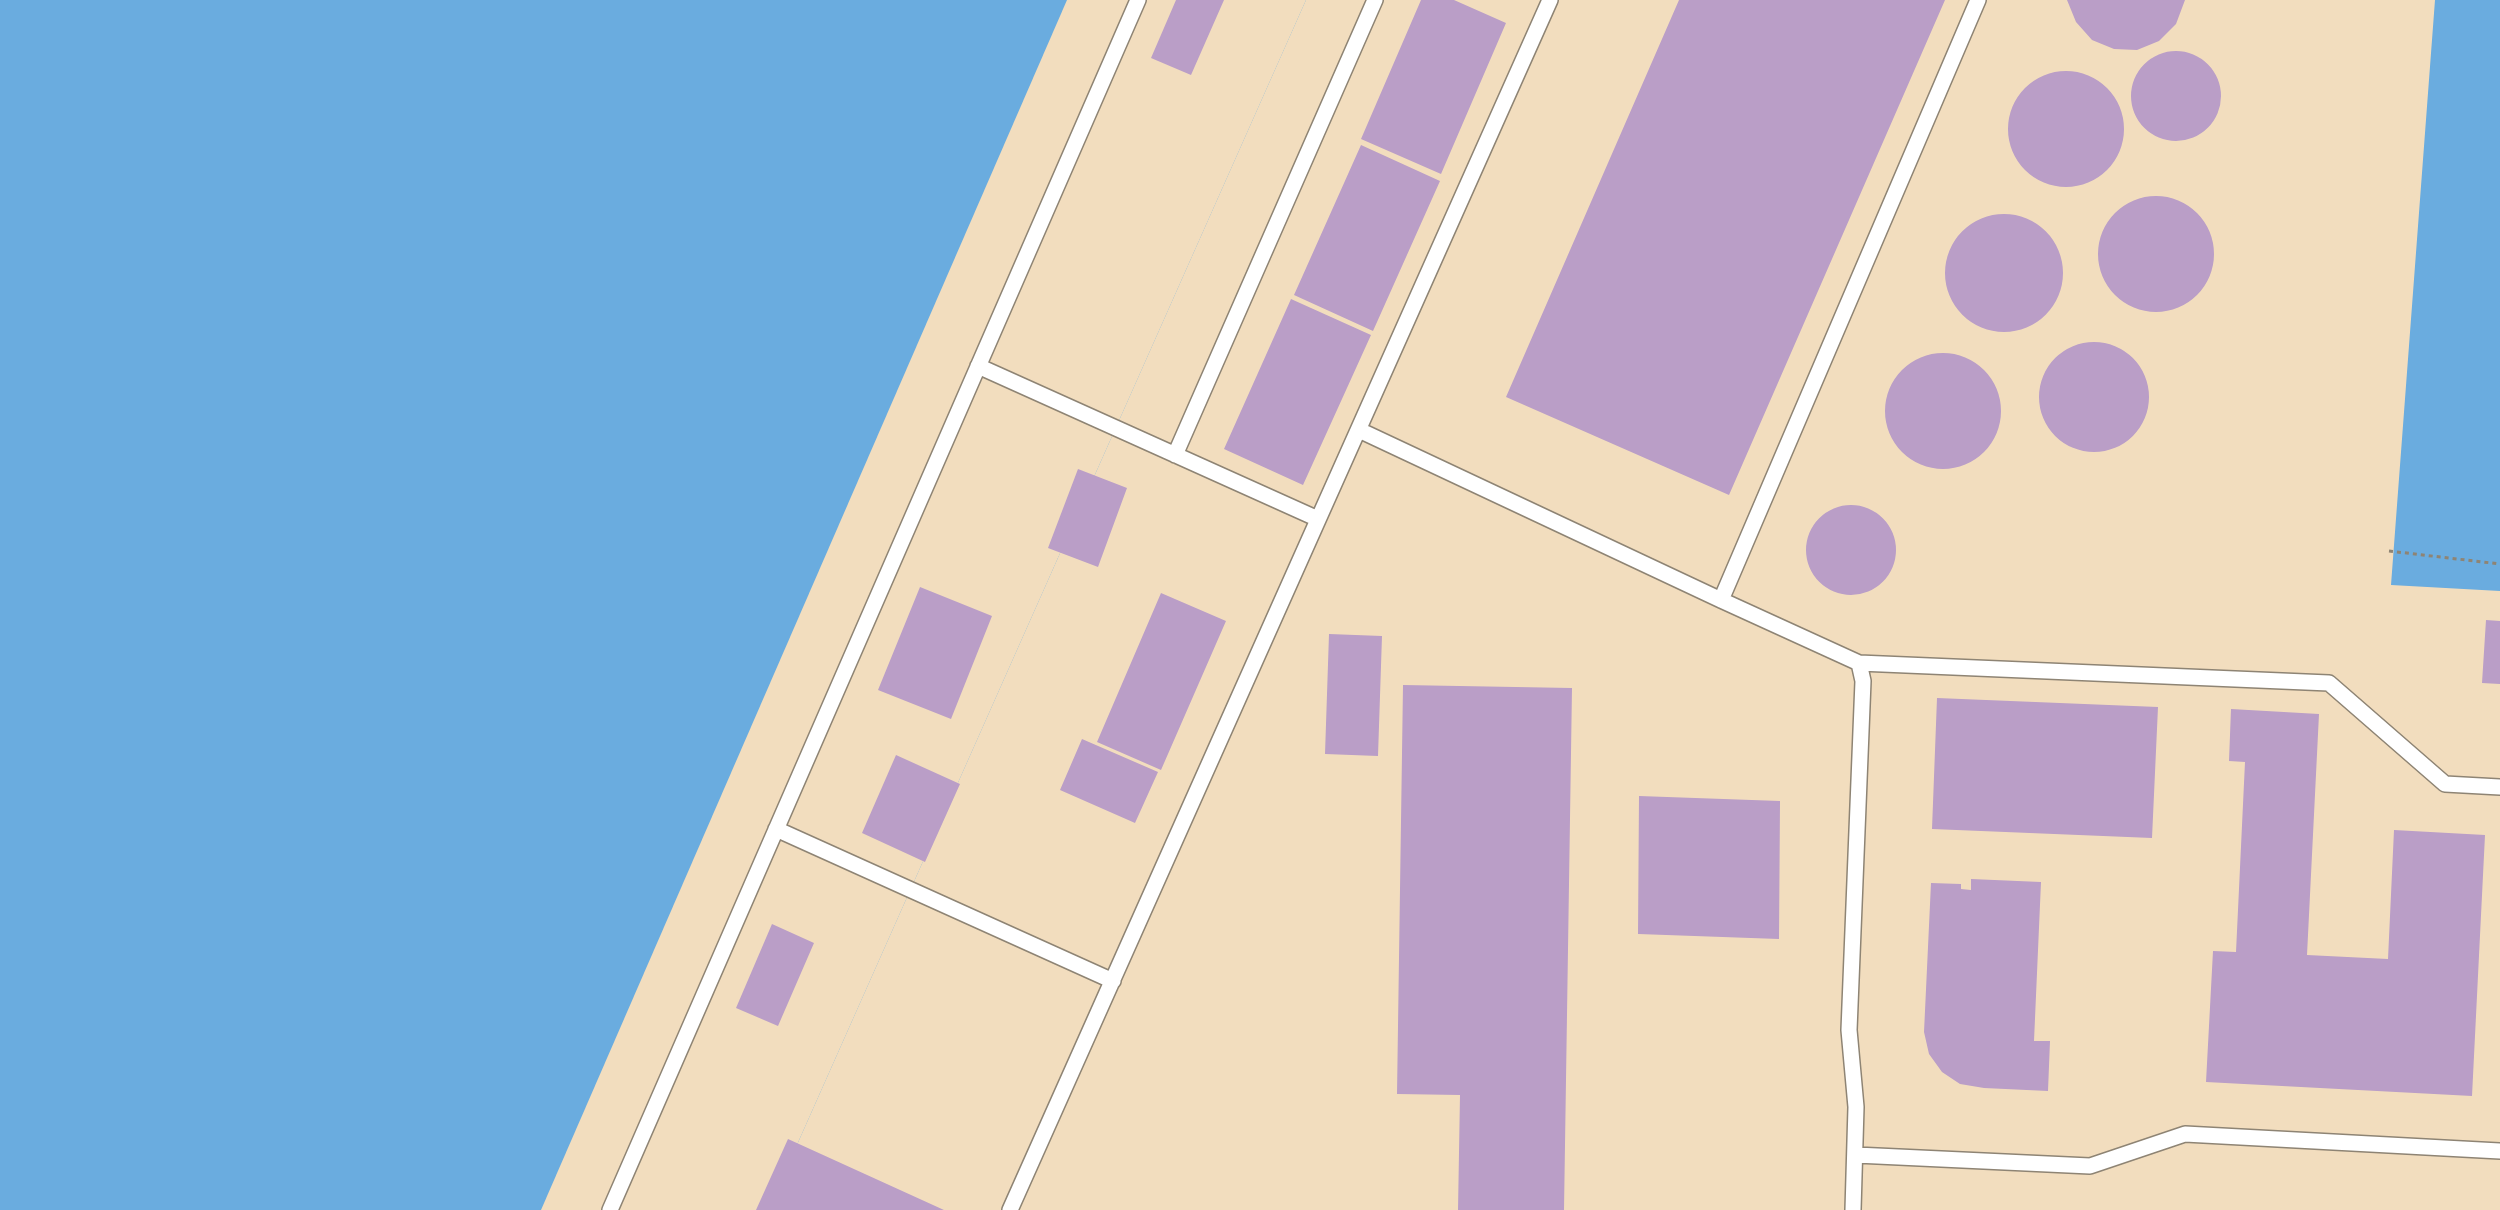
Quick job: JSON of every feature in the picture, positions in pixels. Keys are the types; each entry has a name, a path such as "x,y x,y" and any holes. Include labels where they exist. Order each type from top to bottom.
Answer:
{"lane":[{"path":"610,1210 1138,0"},
{"path":"1175,455 1375,0"},
{"path":"1010,1210 1549,0"},
{"path":"1720,600 1978,0"},
{"path":"978,366 1318,519"},
{"path":"1358,430 1859,663 2328,683 2445,784 2500,786"},
{"path":"1854,1210 1856,1107 1849,1030 1863,681 1859,663"},
{"path":"776,829 1113,981"},
{"path":"1856,1155 2090,1166 2184,1134 2500,1151"}],"path":[{"path":"2389,551 2500,564"}],"water":[{"path":"0,0 1306,0 768,1210 0,1210"},
{"path":"2435,0 2500,0 2500,591 2391,585"}],"pier":[{"path":"1067,0 1306,0 768,1210 541,1210"}],"building":[{"path":"1176,0 1224,0 1191,75 1151,58"},
{"path":"1421,0 1454,0 1506,23 1441,174 1361,139"},
{"path":"1679,0 1945,0 1729,495 1506,397"},
{"path":"2067,0 2185,0 2176,24 2159,41 2137,50 2114,49 2092,40 2076,22"},
{"path":"2176,51 2193,54 2208,64 2218,79 2221,96 2218,113 2208,128 2193,138 2176,141 2159,138 2144,128 2134,113 2131,96 2134,79 2144,64 2159,54"},
{"path":"2066,71 2088,75 2107,88 2120,107 2124,129 2120,151 2107,170 2088,183 2066,187 2044,183 2025,170 2012,151 2008,129 2012,107 2025,88 2044,75"},
{"path":"1361,145 1440,181 1373,331 1294,295"},
{"path":"2156,196 2178,200 2188,205 2197,213 2205,222 2210,232 2214,254 2210,276 2205,286 2197,295 2188,303 2178,308 2156,312 2134,308 2124,303 2115,295 2107,286 2102,276 2098,254 2102,232 2107,222 2115,213 2124,205 2134,200"},
{"path":"2004,214 2026,219 2037,224 2053,240 2058,251 2063,273 2058,295 2053,306 2037,322 2026,327 2004,332 1982,327 1971,322 1955,306 1950,295 1945,273 1950,251 1955,240 1971,224 1982,219"},
{"path":"1291,299 1371,335 1303,485 1224,449"},
{"path":"2094,342 2115,346 2133,358 2145,376 2149,397 2145,418 2133,436 2115,448 2094,452 2073,448 2055,436 2043,418 2039,397 2043,376 2055,358 2073,346"},
{"path":"1943,353 1965,357 1984,370 1997,389 2001,411 1997,433 1984,452 1965,465 1943,469 1921,465 1902,452 1889,433 1885,411 1889,389 1902,370 1921,357"},
{"path":"1078,469 1127,488 1098,567 1048,548"},
{"path":"1842,505 1860,505 1876,512 1889,525 1896,541 1896,559 1889,575 1876,588 1860,595 1842,595 1826,588 1813,575 1806,559 1806,541 1813,525 1826,512"},
{"path":"920,587 992,616 951,719 878,690"},
{"path":"1161,593 1226,621 1161,770 1097,742"},
{"path":"2486,620 2500,621 2500,684 2482,683"},
{"path":"1329,634 1382,636 1378,756 1325,754"},
{"path":"1403,685 1572,688 1564,1210 1458,1210 1460,1095 1397,1094"},
{"path":"1937,698 2158,707 2152,838 1932,829"},
{"path":"2231,709 2319,714 2307,955 2388,959 2394,830 2485,835 2472,1096 2206,1082 2213,951 2236,952 2245,762 2229,761"},
{"path":"1082,739 1158,772 1135,823 1060,790"},
{"path":"896,755 960,784 925,862 862,833"},
{"path":"1639,796 1780,801 1779,939 1638,934"},
{"path":"1971,879 2041,882 2034,1041 2050,1041 2048,1091 1984,1088 1960,1084 1942,1072 1929,1054 1924,1032 1931,883 1961,884 1961,889 1971,890"},
{"path":"772,924 814,943 778,1026 736,1008"},
{"path":"788,1139 944,1210 756,1210"}]}
